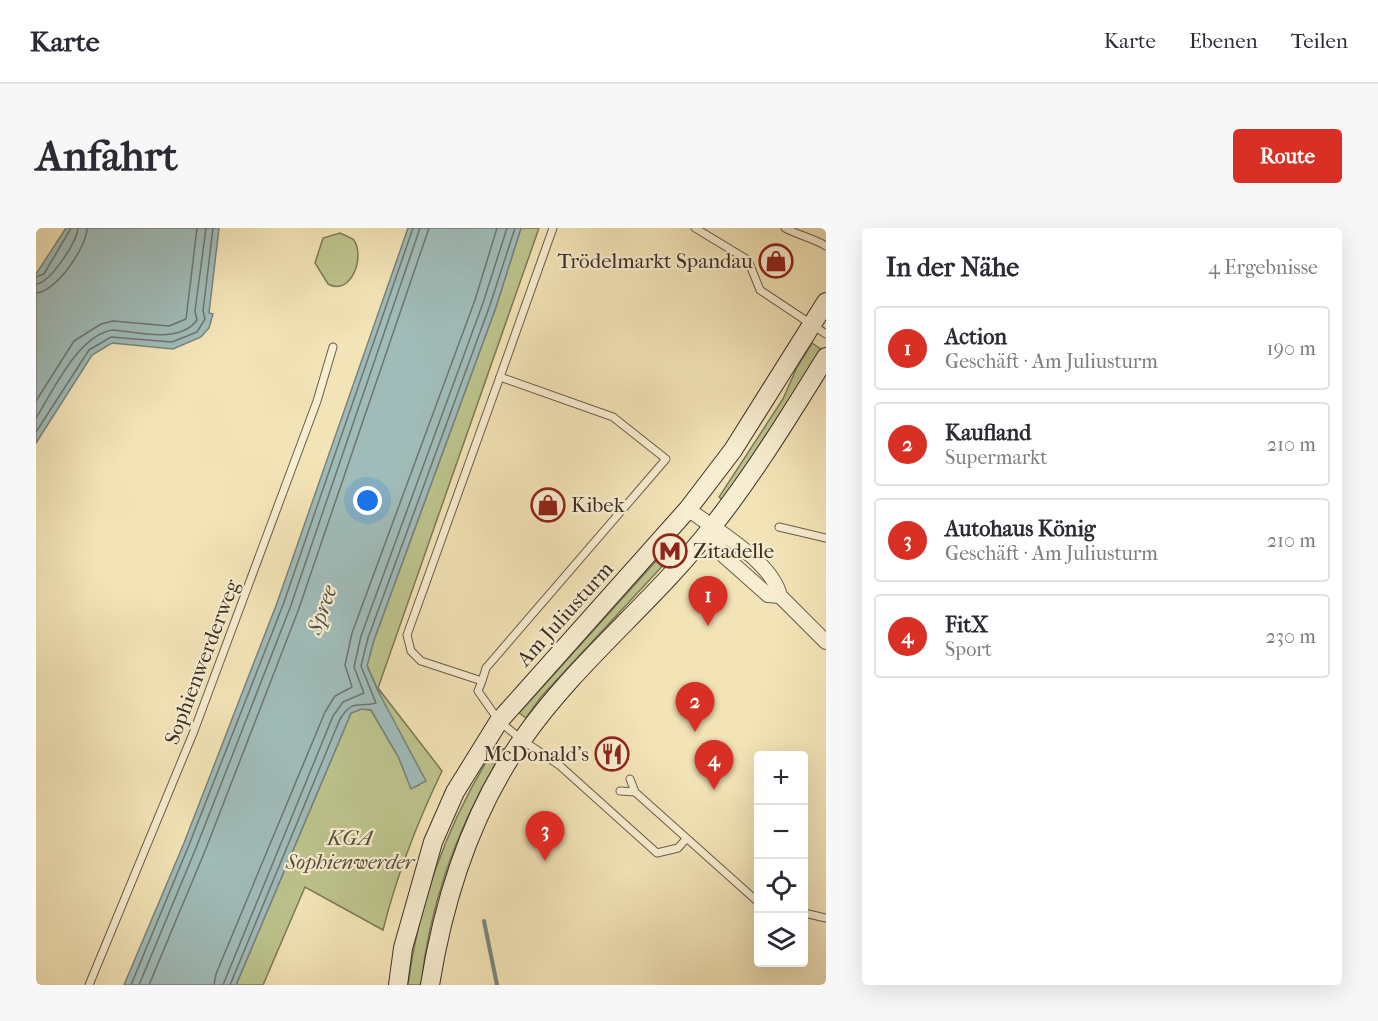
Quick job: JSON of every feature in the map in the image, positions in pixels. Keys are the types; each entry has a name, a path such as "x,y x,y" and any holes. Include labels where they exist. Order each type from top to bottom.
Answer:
{"main road":[{"name":"Am Juliusturm","path":"398,985 403,948 433,842 455,792 499,721 688,509 733,450 818,329 826,302"},
{"path":"430,985 447,900 463,852 484,805 522,740 553,701 712,528 823,368"}],"street":[{"path":"688,509 712,528 736,542 778,586 780,596 826,642"}],"lane":[{"path":"482,681 421,661 411,651 406,636 553,228"},
{"path":"695,228 748,260 760,290 818,329"},
{"path":"785,228 804,239 818,241 826,246"},
{"name":"Sophienwerderweg","path":"89,985 194,731 317,401 333,347"},
{"path":"500,377 613,417 666,459 486,668 478,691 499,721 522,740 560,765 657,854 678,848 686,839"},
{"path":"779,527 826,538"},
{"path":"630,779 635,792 754,898"},
{"path":"620,791 635,792"},
{"path":"808,914 826,918"}],"green space":[{"name":"KGA Sophienwerder","path":"521,228 539,228 378,688 442,771 408,849 383,930 305,887 263,985 236,985 351,713 361,709 371,710 399,758 411,788 419,785 367,665 374,640 496,307"},
{"path":"340,233 353,239 358,254 350,279 344,285 336,286 328,284 315,263 323,238"},
{"path":"812,343 822,350 723,500 719,497 783,399 797,367"},
{"path":"674,541 680,547 541,697 526,718 519,713"},
{"path":"497,744 504,749 474,804 449,862 432,922 421,985 408,985 420,921 439,860 465,801"}],"water":[{"path":"66,228 219,228 209,313 213,314 209,328 201,337 173,349 112,343 92,355 36,443 36,274"},
{"name":"Spree","path":"408,228 521,228 496,307 374,640 367,666 426,781 411,789 399,758 371,710 361,709 351,713 236,985 124,985 184,843 277,603"}],"waterway":[{"path":"484,921 497,985"}],"place":[{"name":"Trödelmarkt Spandau","path":"776,261"},
{"name":"Kibek","path":"548,505"},
{"name":"Zitadelle","path":"670,551"},
{"name":"Action","path":"708,626"},
{"name":"Kaufland","path":"695,732"},
{"name":"McDonald's","path":"612,754"},
{"name":"FitX","path":"714,790"},
{"name":"Autohaus König","path":"545,861"}]}
